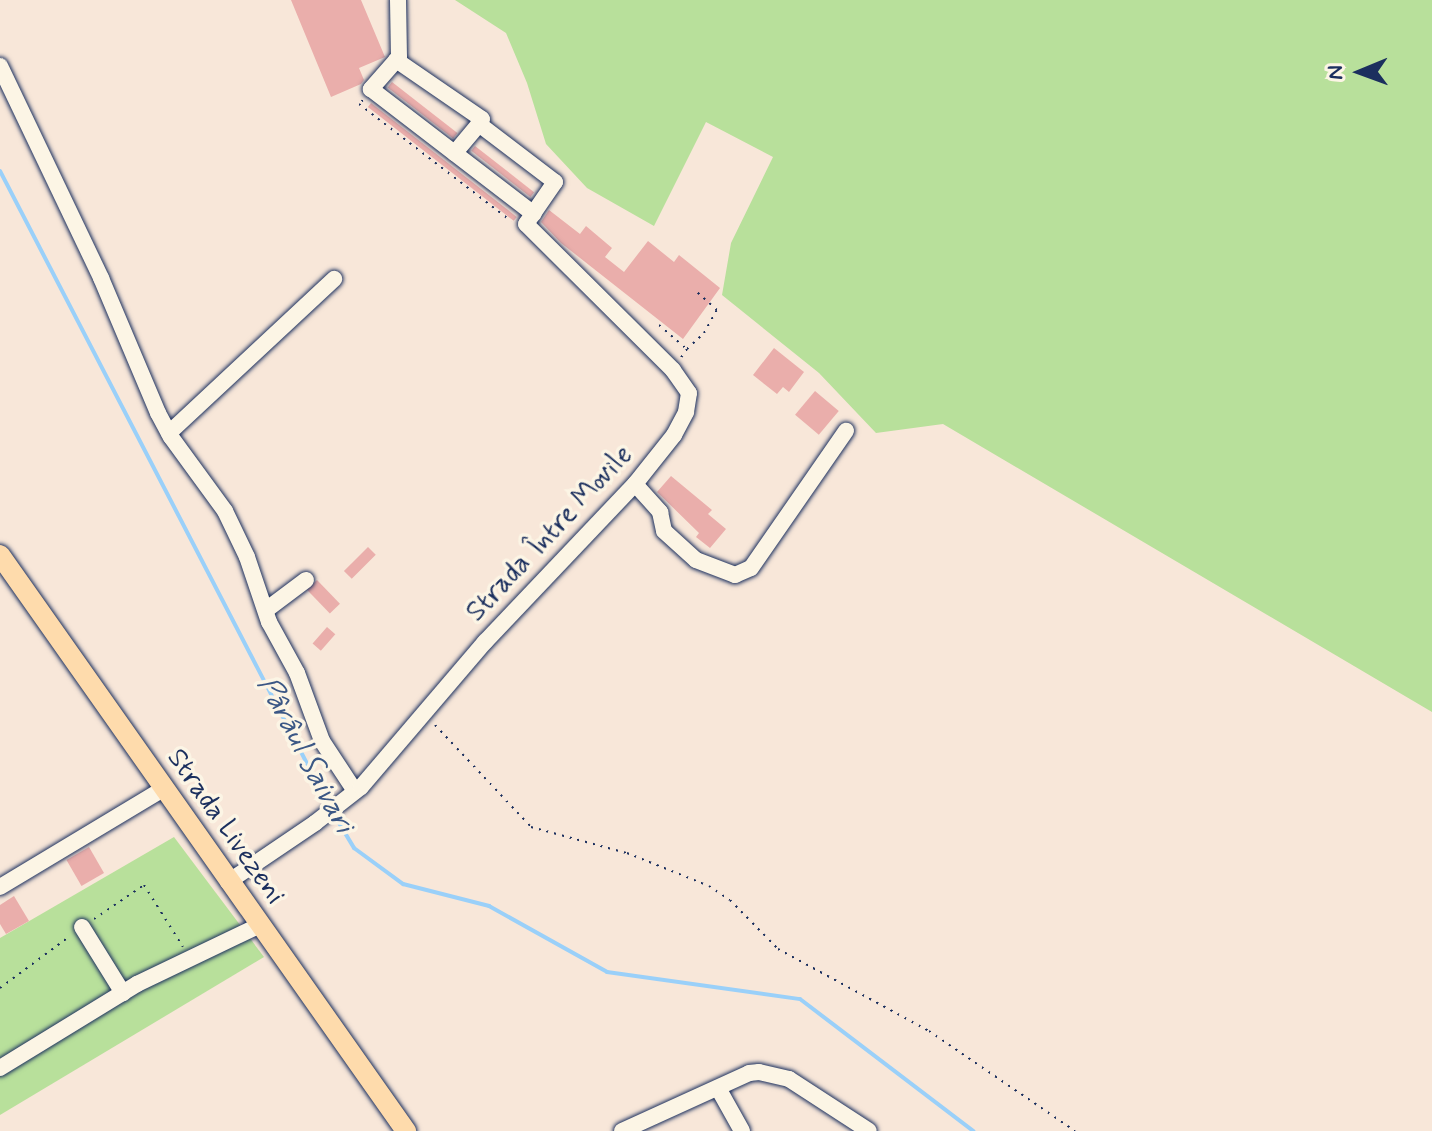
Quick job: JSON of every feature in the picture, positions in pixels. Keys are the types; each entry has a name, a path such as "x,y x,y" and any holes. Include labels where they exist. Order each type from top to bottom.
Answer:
{"main road":[{"name":"Strada Livezeni","path":"0,555 406,1131"}],"street":[{"path":"371,89 396,60 400,39 398,0"},
{"path":"396,60 482,119 455,153"},
{"path":"0,66 101,278 138,370 169,433 225,511 269,622 297,673 322,741 349,797"},
{"name":"Strada Între Movile","path":"228,882 349,797 422,712 635,484 674,435 686,412 689,393 673,370 530,219 455,153 371,89"},
{"path":"479,124 555,182 530,219"},
{"path":"169,433 334,279"},
{"path":"635,484 660,512 664,531 696,560 735,575 751,568 846,431"},
{"path":"266,610 306,580"},
{"path":"0,887 163,789"},
{"path":"0,1068 123,993 260,925"},
{"path":"82,927 123,993"},
{"path":"622,1131 749,1073 773,1073 869,1131"},
{"path":"718,1088 742,1131"}],"path":[{"path":"371,89 359,104 518,227 530,219"},
{"path":"673,370 687,349 704,333 717,310 695,290"},
{"path":"659,325 687,349"},
{"path":"422,712 531,827 547,834 627,853 709,886 730,900 778,949 929,1031 1075,1131"},
{"path":"0,988 144,885 190,959"}],"green space":[{"path":"455,0 1432,0 1432,712 943,424 876,433 819,373 722,295 731,243 773,157 706,122 654,226 587,188 546,144 527,83 506,33"},
{"path":"174,837 264,957 0,1115 0,938"}],"building":[{"path":"291,0 361,0 385,57 359,68 364,80 361,84 331,97"},
{"path":"392,82 457,133 453,139 388,88"},
{"path":"371,103 517,217 514,221 368,107"},
{"path":"475,146 534,192 530,197 471,151"},
{"path":"549,210 580,234 586,226 612,248 605,257 624,272 648,241 674,262 679,255 720,288 683,339 561,243 541,222"},
{"path":"774,348 804,372 789,392 783,387 777,394 753,375"},
{"path":"815,391 839,411 819,435 795,415"},
{"path":"671,476 712,510 708,514 726,529 710,548 696,537 699,533 657,492"},
{"path":"368,547 376,555 352,579 344,571"},
{"path":"317,580 340,604 330,613 307,590"},
{"path":"327,627 335,634 321,651 313,644"},
{"path":"89,847 104,873 81,886 66,860"},
{"path":"14,896 29,921 6,934 0,924 0,905"}],"waterway":[{"name":"Pârâul Saivari","path":"0,171 329,806"},
{"name":"Pârâul Saivari","path":"333,813 354,848 403,884 489,906 607,972 800,999 973,1131"}]}
